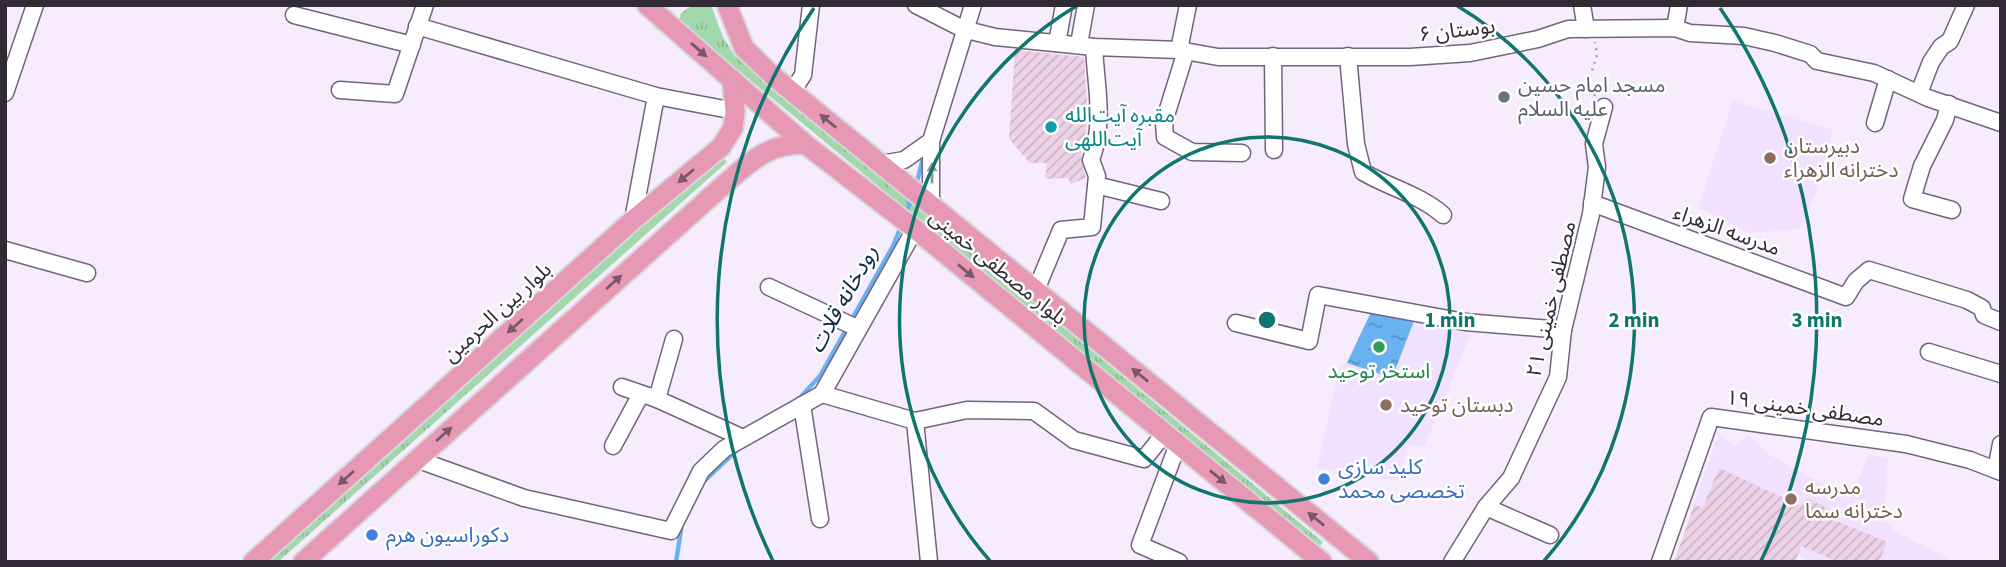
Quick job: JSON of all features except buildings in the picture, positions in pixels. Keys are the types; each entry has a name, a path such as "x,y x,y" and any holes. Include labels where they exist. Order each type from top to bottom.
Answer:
{"main road":[{"name":"بلوار مصطفی خمینی","path":"648,5 805,144 914,228 1322,562"},
{"name":"بلوار مصطفی خمینی","path":"727,5 744,48 792,92 1369,562"},
{"name":"بلوار بین الحرمین","path":"253,562 633,220 721,147 733,128 735,111 732,79"},
{"path":"303,562 744,168 782,144 805,144"},
{"path":"721,147 744,168"},
{"path":"1333,562 1348,545"}],"street":[{"path":"5,93 36,5"},
{"path":"340,90 395,94 425,5"},
{"path":"792,92 803,75 811,5"},
{"name":"بوستان ۶","path":"916,5 963,29 995,37 1058,35 1091,42 1183,50 1218,57 1470,53 1538,39 1568,29 1675,28 1690,33 1755,38 1810,54 1816,61 1888,79 2001,123"},
{"path":"962,5 963,29"},
{"path":"930,205 931,141 963,29 973,5"},
{"path":"1058,35 1063,5"},
{"path":"1036,290 1061,230 1092,227 1097,176 1091,160 1098,142 1101,115 1086,5"},
{"path":"1188,5 1183,50 1164,122 1165,137 1192,152 1242,153"},
{"path":"1582,5 1586,29"},
{"path":"1675,28 1679,5"},
{"path":"1919,93 1931,62 1941,47 1950,41 1966,5"},
{"path":"294,15 412,45"},
{"path":"417,26 656,96 735,111"},
{"path":"1273,56 1274,150"},
{"path":"1348,56 1356,144 1363,172 1388,187 1430,203 1443,215"},
{"path":"1875,124 1888,79"},
{"path":"633,220 656,96"},
{"path":"1949,104 1945,120 1922,166 1912,199 1952,210"},
{"name":"مصطفی خمینی ۲۱","path":"1452,562 1486,507 1511,478 1526,451 1558,377 1563,330 1592,203 1597,167 1594,144 1604,107"},
{"path":"881,164 904,160 931,141"},
{"path":"1096,185 1161,201"},
{"name":"مدرسه الزهراء","path":"1592,203 1846,297 1856,281 1868,270 1919,282 1967,300 1982,308 1984,315 2001,322"},
{"path":"416,459 524,498 671,531 701,471 724,449 822,394 914,228"},
{"path":"5,250 87,272"},
{"path":"769,287 857,328"},
{"path":"1236,323 1309,341 1318,295 1465,322 1563,330"},
{"path":"657,399 674,339"},
{"path":"1929,352 2001,374"},
{"path":"622,387 657,399 743,438"},
{"path":"614,446 641,394"},
{"path":"822,394 915,421 967,410 1034,411 1074,440 1144,458 1171,438"},
{"path":"802,405 820,519"},
{"name":"مصطفی خمینی ۱۹","path":"1660,562 1711,417 1906,443 1970,460 1998,471"},
{"path":"915,421 929,562"},
{"path":"1171,438 1140,545 1179,562"},
{"path":"1998,471 2001,444"},
{"path":"1486,507 1550,535"}],"path":[{"path":"1586,29 1595,40 1597,55 1588,83 1604,107"}],"shaded area":[{"name":"دبیرستان دخترانه الزهراء","path":"1733,101 1833,130 1818,187 1799,229 1751,233 1698,208"},
{"name":"دبستان توحید","path":"1371,312 1471,334 1424,447 1408,445 1398,481 1317,468 1340,365 1347,363"},
{"name":"مدرسه دخترانه سما","path":"1719,433 1735,447 1749,435 1768,454 1809,477 1852,495 1869,454 1888,459 1885,503 1880,516 1895,531 1954,562 1812,562 1749,530 1728,511 1694,505"}],"green space":[{"path":"693,5 711,5 723,37 735,56 1323,542 1317,550 679,21 681,13"},
{"path":"721,155 727,162 278,562 262,562 507,338"}],"water":[{"name":"استخر توحید","path":"1371,312 1414,321 1392,378 1347,363"}],"waterway":[{"name":"رودخانه قلات","path":"916,186 924,154"},
{"name":"رودخانه قلات","path":"905,216 912,198"},
{"name":"رودخانه قلات","path":"796,402 820,376 893,246 902,224"},
{"name":"رودخانه قلات","path":"703,482 738,449"},
{"name":"رودخانه قلات","path":"676,562 682,523"}],"place":[{"name":"مسجد امام حسین علیه السلام","path":"1504,97"},
{"name":"مقبره آیت‌الله آیت‌اللهی","path":"1051,127"},
{"name":"دبیرستان دخترانه الزهراء","path":"1770,158"},
{"name":"استخر توحید","path":"1379,347"},
{"name":"دبستان توحید","path":"1386,405"},
{"name":"کلید سازی تخصصی محمد","path":"1324,479"},
{"name":"مدرسه دخترانه سما","path":"1791,499"},
{"name":"دکوراسیون هرم","path":"372,535"}]}
